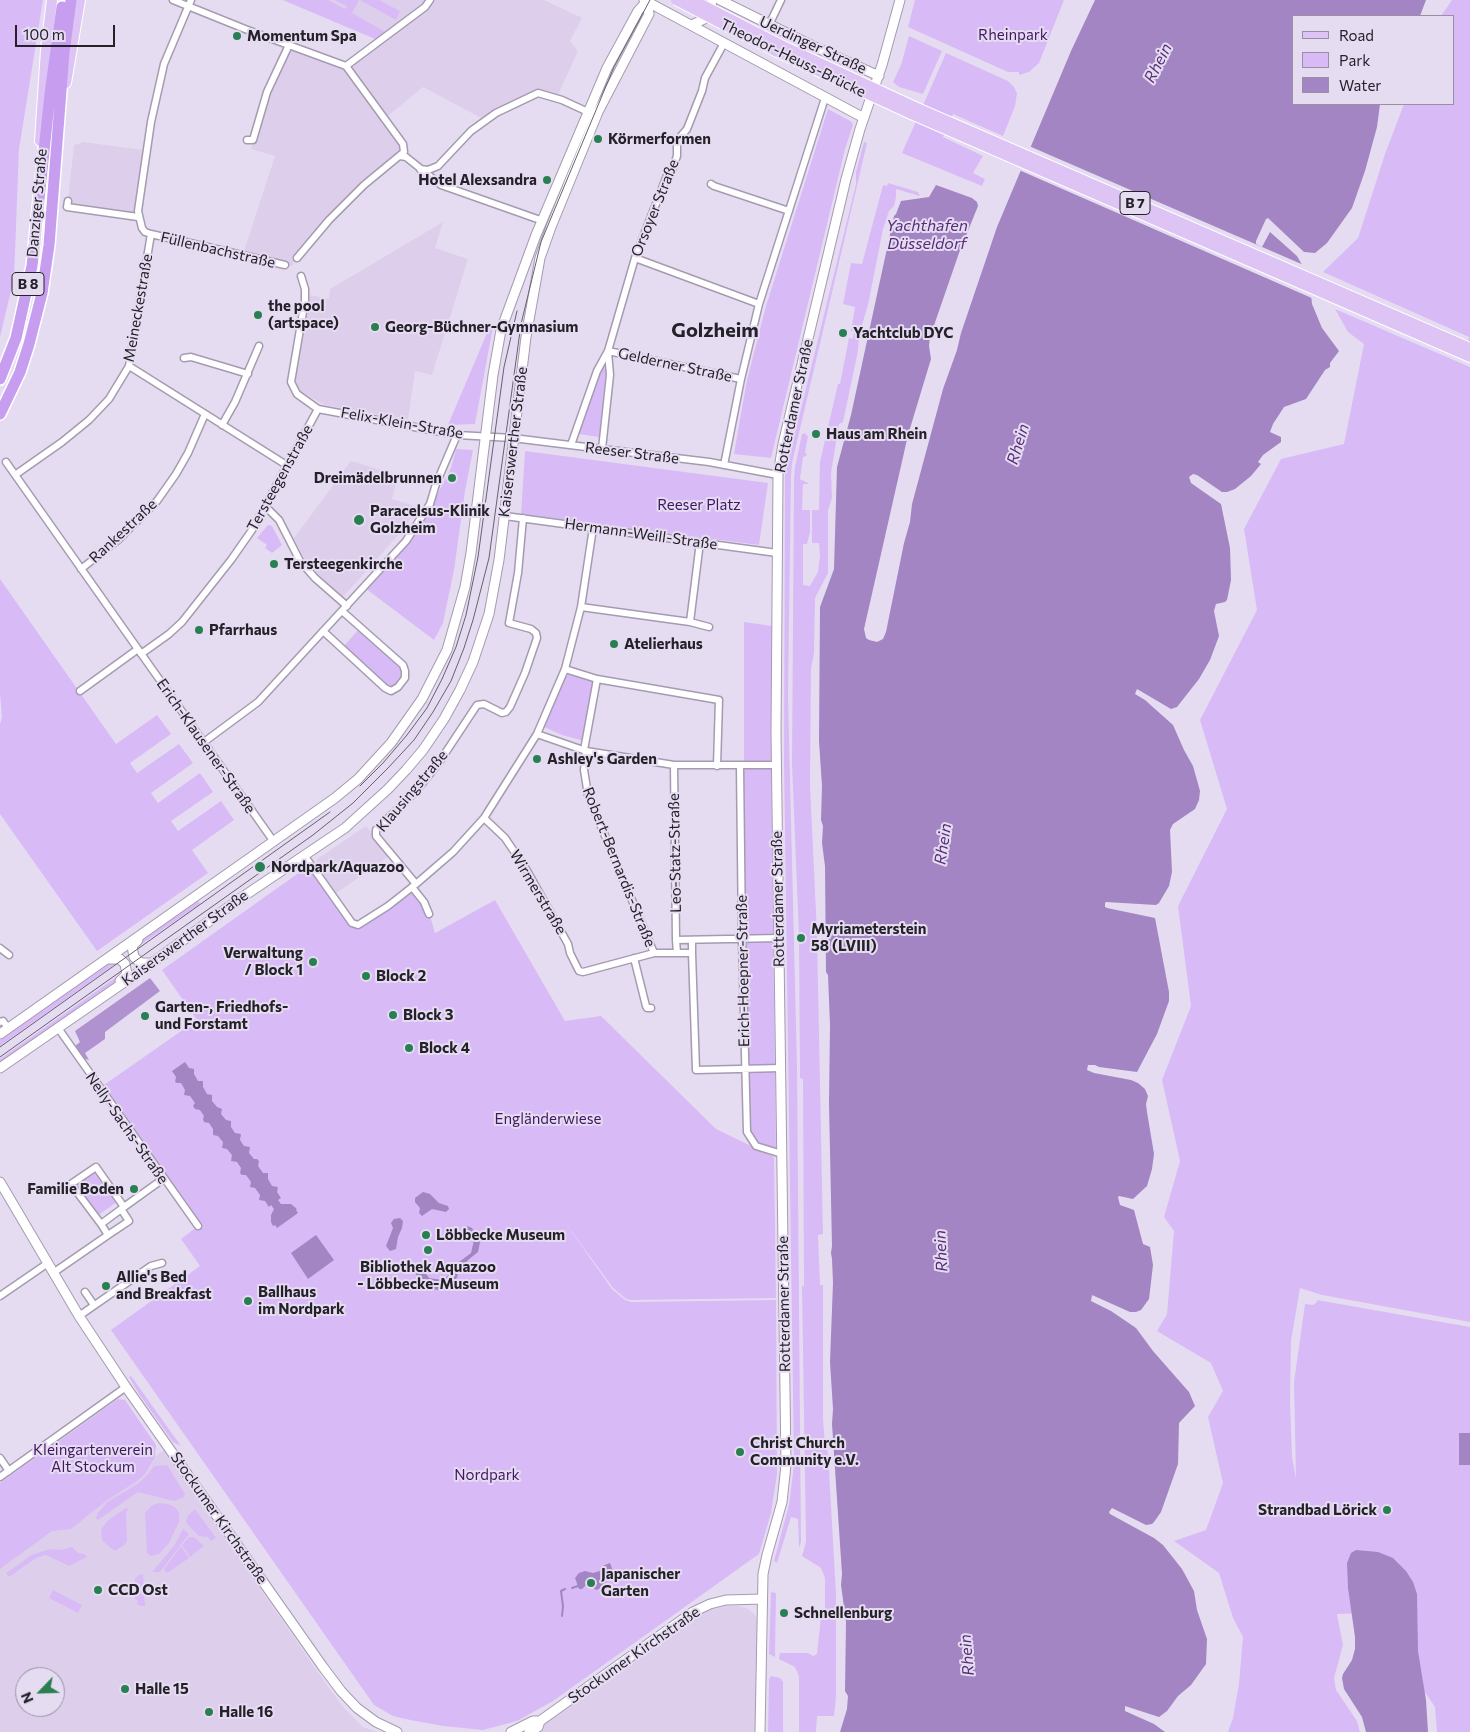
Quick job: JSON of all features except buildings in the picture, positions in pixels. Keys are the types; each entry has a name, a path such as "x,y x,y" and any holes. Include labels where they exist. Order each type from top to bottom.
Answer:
{"highway":[{"name":"Danziger Straße","path":"0,379 16,338 32,266 50,94 63,0"},
{"name":"Danziger Straße","path":"0,414 20,372 39,306 49,245 64,52 71,0"}],"main road":[{"name":"Danziger Straße","path":"41,186 38,174 46,50 52,0"},
{"name":"Danziger Straße","path":"58,137 80,0"},
{"name":"Theodor-Heuss-Brücke","path":"676,0 777,52 913,110"},
{"name":"Theodor-Heuss-Brücke","path":"693,0 913,110"},
{"name":"B 7","path":"913,110 1354,302 1470,357"},
{"name":"B 7","path":"1354,302 1470,348"}],"street":[{"path":"173,0 190,3 289,45 346,66 403,144 404,151 400,156 364,185 329,220 297,258"},
{"path":"346,66 425,7 430,0"},
{"path":"692,25 704,19 712,6 712,0"},
{"name":"Uerdinger Straße","path":"720,0 879,76"},
{"path":"769,25 781,0"},
{"name":"Rotterdamer Straße","path":"760,1732 762,1599 766,1560 782,1502 786,1465 778,938 778,474 782,444 846,179 879,76 900,0"},
{"path":"646,1 864,118"},
{"name":"Kaiserswerther Straße","path":"0,1034 104,959 336,798 372,765 409,720 447,650 465,587 496,353 501,330 536,235 588,112 611,60 638,11 646,1"},
{"name":"Kaiserswerther Straße","path":"0,1068 152,963 239,899 345,828 388,789 423,750 444,719 473,662 483,632 499,560 526,337 540,258 551,226 598,112 649,14 646,1"},
{"path":"68,201 67,207 138,217 138,205 151,122 164,64 190,3"},
{"name":"Orsoyer Straße","path":"570,445 597,371 608,351 635,258 668,173 671,173 677,156 677,145 681,134 687,129 705,78 724,43"},
{"path":"247,140 253,140 266,92 289,45"},
{"path":"420,169 428,170 438,166 472,130 496,113 538,93 562,100 588,112"},
{"path":"724,465 741,379 759,304 826,98"},
{"path":"400,156 406,157 441,185 543,221"},
{"path":"712,184 789,211"},
{"name":"Meineckestraße","path":"15,474 62,442 89,420 109,399 129,366 152,234 145,232 138,217"},
{"name":"Füllenbachstraße","path":"152,234 285,266"},
{"path":"635,258 759,304"},
{"name":"Tersteegenstraße","path":"140,652 169,634 195,607 251,531 318,408 298,394 291,382 305,300 305,289 301,276"},
{"path":"222,425 235,402 259,346"},
{"name":"Orsoyer Straße","path":"602,449 610,375 608,351"},
{"name":"Gelderner Straße","path":"608,351 741,379"},
{"path":"184,358 191,357 248,374"},
{"path":"129,366 288,466"},
{"name":"Felix-Klein-Straße","path":"318,408 457,435 485,437"},
{"name":"Rankestraße","path":"81,569 118,540 157,501 188,453 205,414"},
{"path":"204,742 258,702 406,541 430,504 436,484 457,435"},
{"name":"Reeser Straße","path":"485,437 513,438 602,449 778,474"},
{"name":"Erich-Klausener-Straße","path":"6,462 274,842"},
{"path":"265,506 280,520 300,561 344,608 403,665 406,671 405,678 392,691 385,688 323,631"},
{"name":"Hermann-Weill-Straße","path":"505,516 777,553"},
{"name":"Klausingstraße","path":"414,885 376,836 376,830 416,791 438,764 477,705 484,704 502,713 506,712 510,707 525,673 536,638 536,633 532,629 508,623 518,573 523,518"},
{"path":"304,855 355,925 363,923 414,885 453,852 484,818 537,734 565,669 581,607 593,528"},
{"path":"690,622 700,542"},
{"path":"581,607 690,622 709,627"},
{"path":"80,691 140,652"},
{"path":"565,669 597,679 719,700 717,766"},
{"name":"Robert-Bernardis-Straße","path":"597,679 585,751 584,770 588,795 654,953"},
{"path":"537,734 585,751 674,765 777,765"},
{"name":"Leo-Statz-Straße","path":"674,765 677,953"},
{"name":"Erich-Hoepner-Straße","path":"740,766 747,1128 748,1136 756,1146 782,1154"},
{"name":"Wirmerstraße","path":"484,818 505,838 526,869 568,944 577,968 582,972 634,958"},
{"path":"414,885 429,914"},
{"path":"143,932 141,938 132,946 132,953 140,963 152,963"},
{"path":"676,940 778,938"},
{"path":"692,940 696,1070 781,1068"},
{"path":"0,948 9,955"},
{"path":"651,1008 646,1006 634,958 654,953 692,953"},
{"path":"104,959 115,958 122,960 125,964 127,974 120,981 119,986"},
{"path":"0,1022 3,1021 8,1028"},
{"name":"Nelly-Sachs-Straße","path":"58,1028 198,1226"},
{"path":"53,1273 129,1221 123,1208 96,1167 71,1184 108,1235"},
{"path":"101,1224 163,1179"},
{"name":"Stockumer Kirchstraße","path":"0,1182 79,1316 126,1387 341,1691 360,1710 376,1722 397,1732"},
{"path":"0,1296 48,1263"},
{"path":"79,1316 150,1266 162,1263"},
{"path":"85,1292 94,1305"},
{"path":"0,1477 126,1387"},
{"path":"0,1458 9,1471"},
{"name":"Stockumer Kirchstraße","path":"510,1732 533,1721 540,1721 693,1612 710,1604 726,1600 762,1599"},
{"name":"Stockumer Kirchstraße","path":"529,1732 538,1727 540,1721"}],"shaded area":[{"path":"283,0 544,0 582,18 570,41 578,51 557,97 538,93 483,119 423,87 384,119 407,152 363,185 296,258 292,266 242,257 275,156 251,149 267,92 290,46 346,65 377,40"},
{"path":"84,142 150,151 138,216 67,209 74,145"},
{"name":"Georg-Büchner-Gymnasium","path":"443,222 435,248 468,259 432,375 415,371 408,420 325,405 301,392 295,383 294,375 310,295 329,299 330,289"},
{"name":"Paracelsus-Klinik Golzheim","path":"351,461 398,475 392,499 419,507 401,532 343,597 305,559 294,538"},
{"path":"366,826 391,855 335,894 316,867 317,859"},
{"path":"150,978 160,991 105,1032 105,1039 85,1053 89,1060 82,1058 74,1047 80,1042 75,1031"},
{"path":"164,1450 334,1695 363,1727 378,1732 0,1732 0,1565"},
{"path":"727,1606 740,1606 748,1609 760,1622 757,1732 532,1732 691,1618 705,1611"}],"green space":[{"path":"0,0 43,0 19,149 14,278 0,337"},
{"path":"283,0 328,0 345,9 347,6 335,0 359,0 352,13 384,31 378,40"},
{"path":"360,0 379,0 400,11 396,20"},
{"name":"Rheinpark","path":"915,0 1064,0 1039,63 1029,72 1019,75 1019,72 1008,72 908,27"},
{"path":"1452,0 1470,0 1470,342 1468,342 1469,337 1323,272 1358,238 1385,154 1404,105 1455,105 1455,15 1442,15"},
{"path":"909,36 942,51 923,94 899,87 893,82 901,65"},
{"path":"946,53 1008,81 1017,93 1015,106 1003,136 953,114 943,137 983,156 973,173 985,179 982,186 902,153"},
{"path":"828,109 852,122 853,125 845,149 771,458 734,454 747,380 766,306"},
{"path":"864,142 867,143 792,463 791,475 788,696 797,1066 801,1542 799,1548 798,1519 791,1517 777,1563 774,1561 789,1505 794,1465 784,762 785,474 856,184 856,172"},
{"path":"888,183 918,192 920,196 896,189 894,206 889,211 883,229 868,305 859,335 858,351 843,422 839,424 831,473 832,498 828,510 828,573 815,598 814,653 811,669 810,785 817,934 823,1234 818,1235 820,1285 823,1285 823,1419 825,1445 828,1453 836,1594 836,1696 834,1716 817,1716 816,1732 799,1732 799,1676 795,1667 779,1659 780,1653 808,1653 813,1656 817,1654 822,1608 825,1608 825,1578 821,1568 802,1556 806,1542 802,1286 804,1286 803,1079 800,1078 799,936 792,764 794,480 802,434 806,433 808,436 805,453 807,454 803,457 800,479 808,483 803,484 802,510 810,510 810,532 807,544 803,544 803,585 810,586 818,572 820,556 819,543 812,543 812,510 819,510 820,462 838,384 840,384 849,338 853,339 854,332 851,331 855,307 843,304 851,263 862,264 883,185 887,186"},
{"path":"1335,309 1470,367 1470,1322 1322,1295 1300,1288 1291,1341 1290,1401 1292,1457 1296,1479 1294,1382 1305,1304 1313,1305 1317,1300 1470,1327 1470,1732 1437,1732 1435,1707 1372,1613 1337,1614 1343,1645 1334,1678 1336,1690 1357,1721 1360,1732 1228,1732 1233,1718 1239,1684 1243,1637 1233,1618 1219,1573 1174,1541 1206,1530 1223,1483 1208,1417 1223,1391 1211,1363 1157,1331 1167,1314 1174,1231 1164,1217 1180,1161 1162,1080 1191,1006 1178,906 1227,809 1200,720 1257,610 1244,529 1281,459 1344,444 1364,344 1348,332"},
{"path":"490,326 493,327 475,424 448,425"},
{"path":"603,367 606,370 599,437 579,434 600,369"},
{"path":"456,449 473,450 454,570 443,623 434,640 365,588 432,505 451,468"},
{"name":"Reeser Platz","path":"525,451 768,483 759,545 521,514"},
{"path":"268,525 272,526 282,545 272,553 265,548 267,545 257,538"},
{"path":"0,579 116,744 157,715 171,734 130,763 137,773 179,744 193,763 151,793 158,803 200,773 213,792 171,821 178,831 221,801 234,820 192,850 208,873 97,951 0,814 0,724 2,717 0,693"},
{"path":"744,622 772,626 771,767 776,1150 755,1143 749,1131 741,770 744,760"},
{"path":"359,629 402,666 404,674 401,681 393,687 389,687 343,647"},
{"path":"570,673 595,680 584,741 562,735 544,727 564,678"},
{"name":"Nordpark","path":"307,867 311,868 355,927 412,891 418,895 431,919 435,933 495,900 565,1021 601,1016 716,1129 774,1157 776,1298 626,1299 613,1288 562,1218 612,1289 625,1300 631,1302 776,1300 777,1474 771,1513 759,1554 553,1701 517,1721 483,1730 443,1726 405,1719 393,1716 374,1705 111,1330 200,1266 181,1239 198,1226 101,1087 197,1020 162,970"},
{"path":"198,901 200,904 136,948 138,942"},
{"path":"118,962 0,1046 0,1040 110,963"},
{"path":"125,971 122,978 0,1065 0,1059"},
{"path":"95,1172 117,1202 97,1216 75,1186"},
{"path":"131,1376 181,1446 173,1442 139,1394 129,1377"},
{"name":"Kleingartenverein Alt Stockum","path":"118,1399 125,1400 156,1445 155,1457 145,1474 106,1501 71,1529 52,1531 0,1569 0,1483"},
{"path":"167,1465 185,1494 184,1497 174,1501 138,1492 98,1520 96,1518 107,1502 139,1483 154,1466"},
{"path":"159,1503 175,1507 179,1513 179,1522 169,1543 159,1554 151,1556 147,1553 145,1513 151,1506"},
{"path":"126,1508 129,1509 126,1512 127,1541 115,1551 102,1540 101,1530 107,1521"},
{"path":"195,1509 216,1538 211,1541 208,1537 199,1536 188,1525 186,1521 188,1516"},
{"path":"183,1529 189,1534 160,1572 152,1572 174,1546"},
{"path":"189,1537 194,1537 204,1546 190,1557 182,1545"},
{"path":"181,1546 189,1558 167,1573 164,1569"},
{"path":"72,1547 78,1553 85,1554 87,1557 69,1566 46,1555 36,1558 9,1577 6,1573 32,1555 51,1549 62,1550"},
{"path":"143,1574 145,1606 141,1606 137,1604 138,1601 135,1599 135,1579"},
{"path":"53,1590 82,1605 78,1613 49,1598"},
{"path":"771,1592 776,1593 775,1657 769,1654"},
{"path":"771,1676 780,1678 783,1682 783,1732 768,1732 769,1679"}],"water":[{"path":"1095,0 1426,0 1420,15 1292,15 1292,105 1380,105 1377,127 1365,171 1352,208 1327,243 1315,253 1304,252 1268,218 1256,241 1256,244 1262,247 1270,232 1297,256 1305,270 1310,285 1312,304 1322,328 1339,351 1330,363 1330,367 1325,370 1306,399 1284,407 1270,432 1281,437 1281,442 1263,455 1258,462 1261,464 1251,476 1235,489 1227,492 1222,492 1197,475 1193,474 1189,477 1191,483 1221,504 1230,548 1231,580 1227,600 1216,604 1214,611 1219,636 1210,660 1199,679 1177,707 1171,709 1137,689 1135,694 1145,700 1173,725 1193,766 1200,791 1199,800 1195,809 1173,824 1170,830 1172,872 1169,886 1159,903 1156,905 1105,903 1107,908 1155,918 1169,1001 1157,1034 1137,1072 1088,1065 1087,1070 1094,1073 1131,1080 1145,1089 1148,1096 1146,1104 1154,1154 1147,1186 1133,1199 1118,1197 1120,1205 1134,1210 1143,1244 1150,1247 1153,1265 1149,1299 1141,1310 1136,1312 1130,1312 1092,1295 1091,1301 1111,1311 1136,1328 1153,1351 1189,1392 1195,1406 1179,1423 1178,1464 1161,1512 1154,1522 1146,1525 1112,1508 1109,1512 1163,1545 1182,1569 1194,1591 1197,1610 1207,1639 1206,1664 1191,1685 1159,1717 1125,1706 1125,1711 1154,1724 1165,1732 840,1732 847,1709 848,1696 845,1691 846,1622 841,1585 842,1574 832,1424 830,1362 833,1283 829,1103 830,1025 828,975 826,972 825,866 822,843 822,786 819,741 820,607 834,569 837,467 851,415 894,216 901,201 929,197 936,185 972,198 977,202 978,206 959,253 930,337 931,359 908,435 864,629 866,638 877,642 883,639 886,632 910,522 912,504 943,389 961,333 997,227 1071,51"},
{"path":"185,1062 189,1068 194,1069 194,1074 198,1081 203,1081 203,1087 207,1094 212,1095 212,1101 217,1107 222,1109 221,1114 226,1120 231,1121 231,1127 235,1133 241,1134 240,1140 244,1146 250,1147 249,1153 254,1159 259,1161 258,1166 263,1173 268,1173 268,1179 272,1186 278,1187 277,1192 281,1198 278,1200 281,1204 291,1204 297,1209 298,1213 277,1228 271,1222 271,1215 274,1209 271,1205 269,1207 265,1201 259,1200 260,1195 255,1188 250,1187 251,1182 246,1175 240,1173 241,1168 237,1162 231,1161 232,1155 227,1149 222,1148 223,1142 218,1136 213,1135 213,1129 209,1123 204,1122 204,1116 200,1110 195,1109 193,1106 195,1103 190,1096 184,1095 185,1090 181,1083 175,1082 176,1077 172,1071"},
{"path":"423,1192 430,1194 439,1203 448,1206 449,1209 446,1212 432,1209 422,1216 419,1213 420,1208 415,1202 415,1198"},
{"path":"400,1218 403,1221 396,1249 390,1251 386,1246 393,1228 391,1223 394,1219"},
{"path":"467,1226 472,1228 480,1242 478,1252 463,1267 459,1262 471,1253 474,1240 465,1228"},
{"path":"316,1235 334,1260 308,1279 291,1253"},
{"path":"419,1264 429,1278 442,1280 453,1272 454,1268 458,1273 457,1278 439,1290 425,1288 415,1273"},
{"path":"1459,1433 1470,1433 1470,1465 1459,1465"},
{"path":"1356,1550 1378,1552 1393,1558 1406,1571 1413,1582 1417,1594 1418,1651 1426,1700 1428,1732 1366,1732 1362,1717 1344,1689 1343,1674 1352,1660 1355,1649 1347,1563 1351,1553"},
{"path":"610,1563 615,1577 607,1580 604,1587 596,1590 588,1583 582,1589 579,1589 575,1578 579,1573 600,1571 600,1567"}],"pier":[{"path":"1029,146 1306,266 1313,284 1314,299 1019,170"}],"waterway":[{"path":"572,1588 578,1586"},
{"path":"562,1616 561,1591 565,1589"}],"tram line":[{"path":"0,1057 313,835 353,803 388,768 414,740 433,712 451,681 464,648 489,558 521,324 541,242 614,67 650,0"},
{"path":"360,786 383,763 427,708 456,647 466,615 478,557 504,367 517,311"},
{"path":"0,1047 330,812"}],"place":[{"name":"Momentum Spa","path":"237,36"},
{"name":"Körmerformen","path":"598,139"},
{"name":"Hotel Alexsandra","path":"547,180"},
{"name":"the pool (artspace)","path":"258,315"},
{"name":"Georg-Büchner-Gymnasium","path":"375,327"},
{"name":"Yachtclub DYC","path":"843,333"},
{"name":"Haus am Rhein","path":"816,434"},
{"name":"Dreimädelbrunnen","path":"452,478"},
{"name":"Paracelsus-Klinik Golzheim","path":"359,520"},
{"name":"Tersteegenkirche","path":"274,564"},
{"name":"Pfarrhaus","path":"199,630"},
{"name":"Atelierhaus","path":"614,644"},
{"name":"Ashley's Garden","path":"537,759"},
{"name":"Nordpark/Aquazoo","path":"260,867"},
{"name":"Myriameterstein 58 (LVIII)","path":"801,938"},
{"name":"Verwaltung / Block 1","path":"313,962"},
{"name":"Block 2","path":"366,976"},
{"name":"Block 3","path":"393,1015"},
{"name":"Garten-, Friedhofs- und Forstamt","path":"145,1016"},
{"name":"Block 4","path":"409,1048"},
{"name":"Familie Boden","path":"134,1189"},
{"name":"Löbbecke Museum","path":"426,1235"},
{"name":"Bibliothek Aquazoo - Löbbecke-Museum","path":"428,1250"},
{"name":"Allie's Bed and Breakfast","path":"106,1286"},
{"name":"Ballhaus im Nordpark","path":"248,1301"},
{"name":"Christ Church Community e.V.","path":"740,1452"},
{"name":"Strandbad Lörick","path":"1387,1510"},
{"name":"Japanischer Garten","path":"591,1583"},
{"name":"CCD Ost","path":"98,1590"},
{"name":"Schnellenburg","path":"784,1613"},
{"name":"Halle 15","path":"125,1689"},
{"name":"Halle 16","path":"209,1712"}],"district":[{"name":"Golzheim","path":"715,330"}],"water label":[{"name":"Rhein","path":"1158,63"},
{"name":"Yachthafen Düsseldorf","path":"927,235"},
{"name":"Rhein","path":"1018,444"},
{"name":"Rhein","path":"943,844"},
{"name":"Rhein","path":"941,1251"},
{"name":"Rhein","path":"967,1655"}],"park label":[{"name":"Engländerwiese","path":"548,1119"}]}
